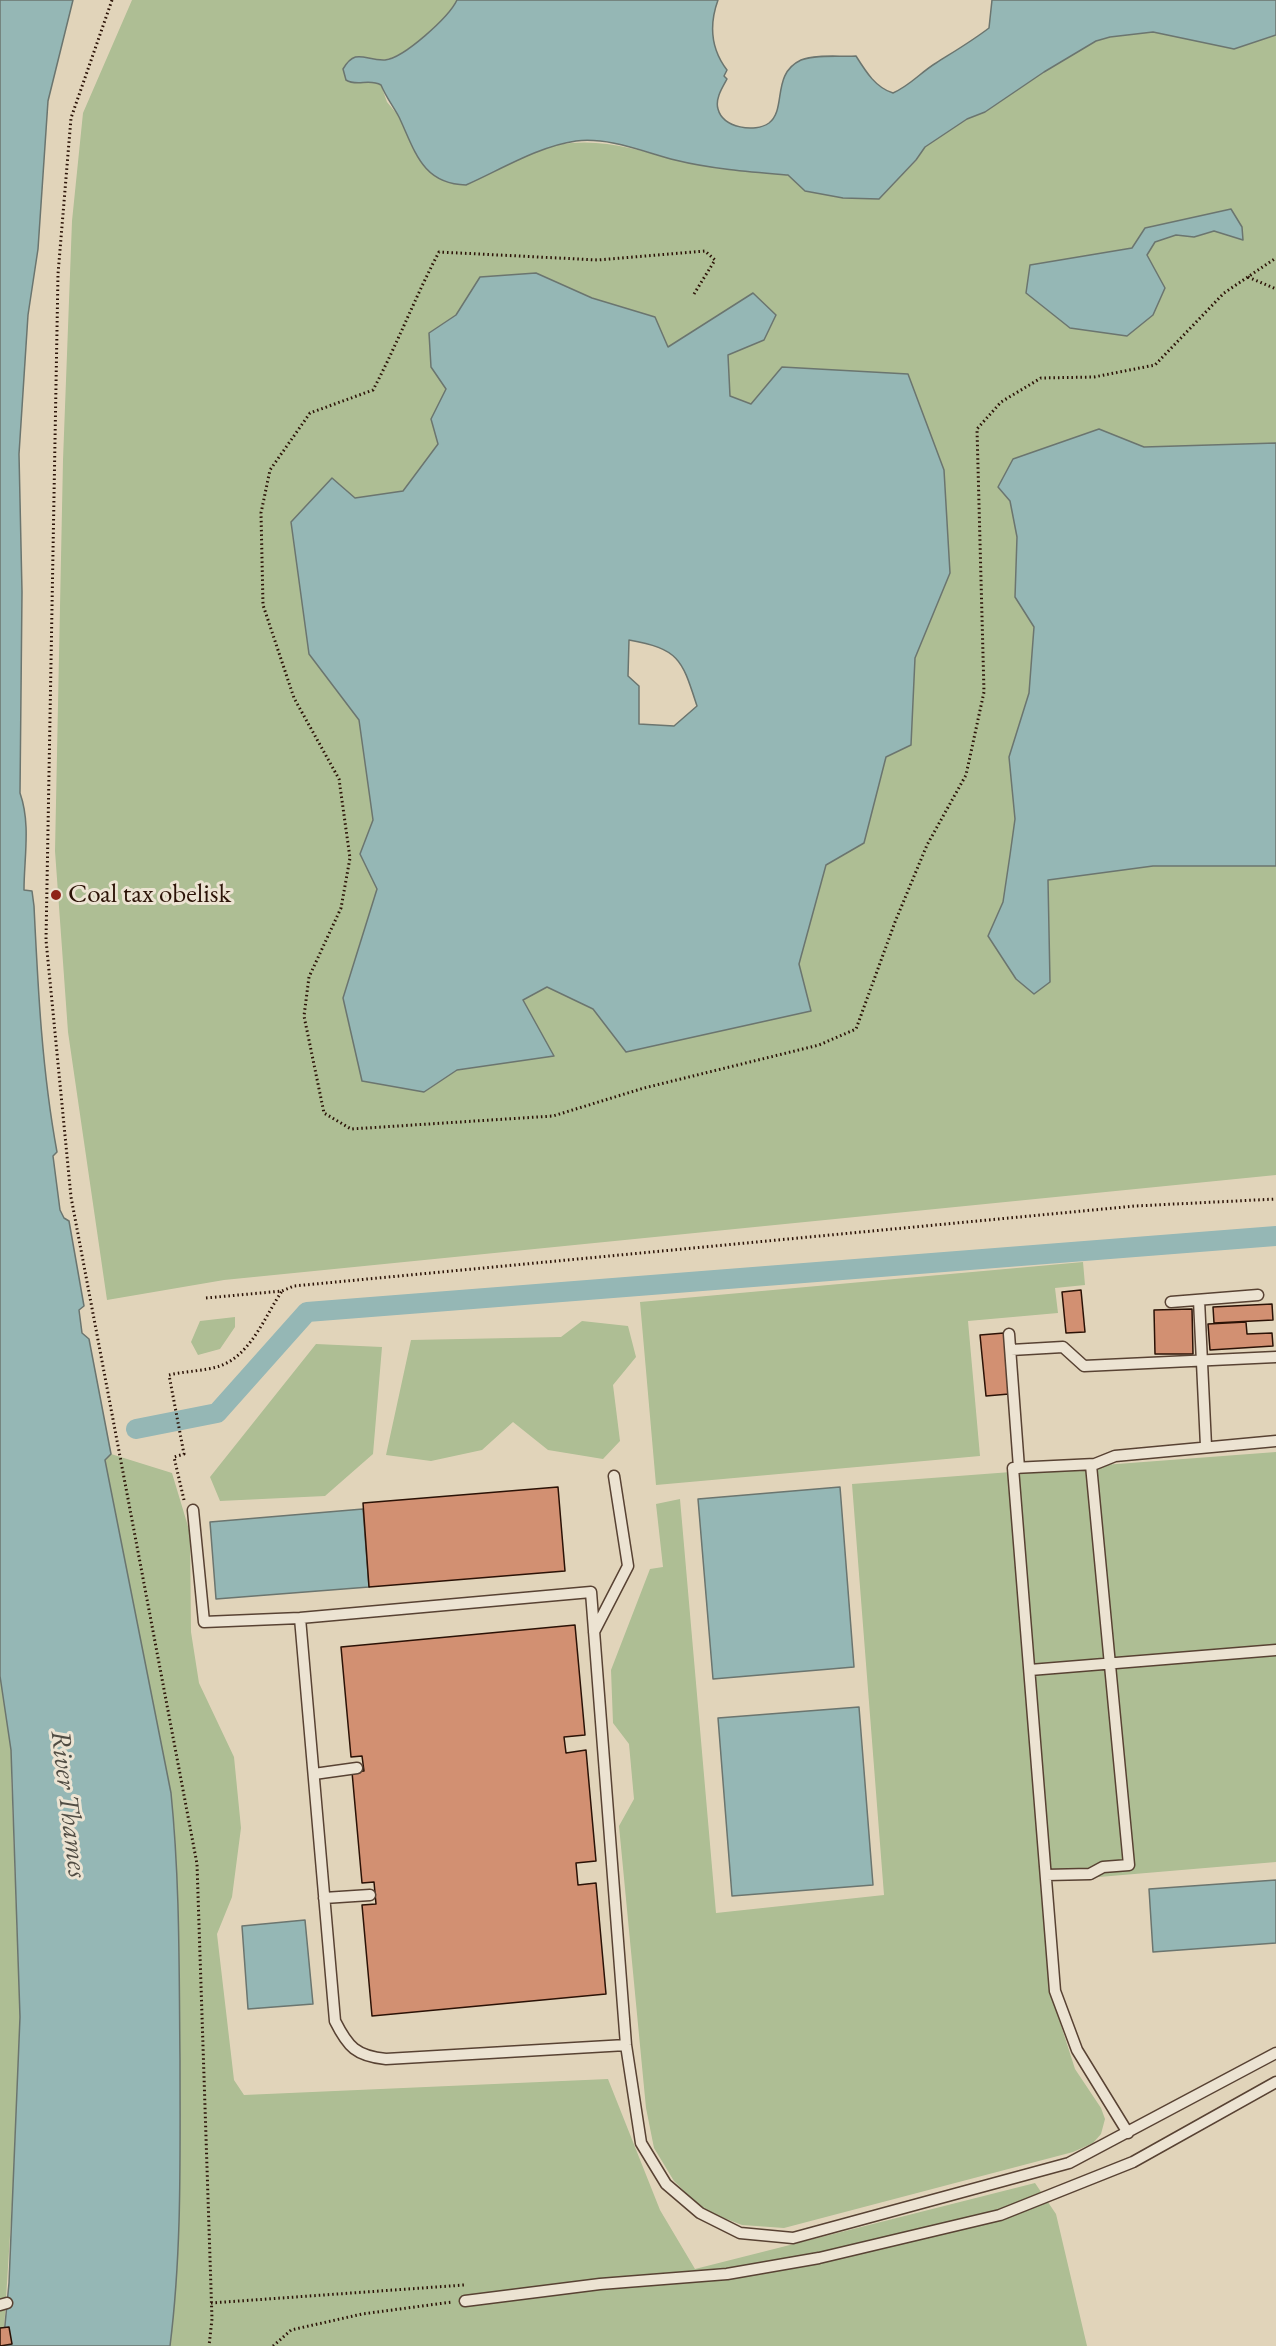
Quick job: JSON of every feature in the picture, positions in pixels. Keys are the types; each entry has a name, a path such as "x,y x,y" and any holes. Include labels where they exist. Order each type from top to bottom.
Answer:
{"lane":[{"path":"1172,1302 1258,1295"},
{"path":"1198,1300 1206,1446"},
{"path":"1009,1334 1020,1468"},
{"path":"1011,1350 1063,1347 1084,1366 1150,1361 1201,1362 1276,1357"},
{"path":"1128,2133 1077,2050 1055,1991 1013,1468 1091,1464 1115,1456 1276,1441"},
{"path":"1046,1875 1090,1874 1103,1867 1129,1865 1091,1464"},
{"path":"594,1633 628,1566 614,1476"},
{"path":"193,1510 204,1622 300,1618 591,1592 626,2045 641,2143 666,2184 700,2213 740,2232 793,2238 1069,2163 1276,2053"},
{"path":"300,1618 335,2021 346,2043 366,2057 386,2059 626,2045"},
{"path":"1030,1670 1276,1650"},
{"path":"314,1774 357,1768"},
{"path":"324,1898 370,1895"},
{"path":"465,2301 600,2284 727,2274 819,2258 1000,2215 1133,2162 1276,2082"}],"path":[{"path":"112,0 71,118 58,274 46,940 71,1197 197,1864 212,2319 209,2346"},
{"path":"694,294 715,260 705,251 598,260 439,252 416,295 390,359 373,390 310,413 270,470 261,513 263,605 294,698 339,779 350,858 341,908 309,977 304,1016 324,1113 351,1129 553,1116 644,1088 819,1045 856,1029 895,922 927,845 966,775 984,692 977,429 1001,402 1041,378 1094,377 1155,365 1224,293 1276,258"},
{"path":"1248,277 1276,289"},
{"path":"206,1298 282,1291 306,1285 1124,1207 1276,1199"},
{"path":"193,1510 185,1504 174,1457 184,1454 170,1375 219,1366 236,1358 249,1343 282,1291"},
{"path":"273,2346 291,2330 362,2314 465,2301"}],"green space":[{"path":"132,0 457,0 436,26 405,51 384,59 359,56 374,81 381,85 387,102 397,114 557,145 602,143 731,170 788,175 805,191 843,198 879,199 916,161 925,147 967,119 985,112 1044,72 1096,41 1153,32 1234,49 1276,35 1276,443 1144,447 1099,429 1010,501 1017,537 1015,597 1034,627 1029,693 1009,757 1276,769 1276,1175 224,1280 107,1300 68,1032 55,851 63,460 72,221 83,113","holes":["536,273 592,298 655,317 668,347 764,340 728,354 730,396 752,404 950,573 915,658 911,744 886,757 864,843 826,865 799,964 811,1011 626,1052 593,1009 547,987 523,1000 553,1056 457,1070 424,1092 343,997 377,889 360,854 373,820 359,720 309,654 332,478 355,498 403,491 438,444 431,419 446,389 431,367 429,333 456,315 480,277"]},
{"path":"1083,1262 1085,1285 1055,1288 1058,1313 968,1321 980,1456 656,1485 640,1302"},
{"path":"235,1317 235,1327 220,1349 198,1355 191,1342 200,1321"},
{"path":"582,1321 628,1326 636,1357 613,1385 620,1441 603,1459 548,1450 513,1422 482,1450 431,1461 386,1455 411,1340 561,1337"},
{"path":"316,1344 382,1347 373,1454 325,1496 220,1501 210,1477"},
{"path":"1276,1452 1276,1862 1040,1882 1050,1991 1075,2069 1101,2108 1105,2119 1101,2134 1093,2143 1073,2152 784,2228 742,2225 703,2210 674,2181 654,2148 646,2108 619,1826 634,1799 629,1744 613,1723 611,1670 650,1569 663,1567 656,1504 680,1499 716,1913 884,1895 852,1484"},
{"path":"111,1454 172,1473 190,1533 191,1632 199,1683 234,1757 241,1828 232,1897 217,1934 234,2080 244,2095 608,2079 660,2210 695,2269 1035,2183 1056,2214 1087,2346 170,2346 177,2271 180,2163 175,1835 171,1793 105,1460"},
{"path":"0,1654 14,1761 11,1772 20,2015 13,2182 15,2186 13,2188 3,2346 0,2346"}],"water":[{"name":"River Thames","path":"0,0 73,0 48,101 38,249 28,315 19,454 22,592 20,793 26,829 24,890 32,891 34,906 41,1030 57,1152 53,1156 60,1210 64,1218 69,1221 84,1306 79,1310 82,1333 89,1339 111,1454 105,1460 171,1793 178,1926 180,2203 177,2275 170,2346 3,2346 9,2283 20,2017 11,1750 0,1676"},
{"path":"457,0 718,0 713,19 713,36 718,54 727,70 724,76 727,79 718,97 717,105 726,121 748,128 756,128 769,123 777,109 782,82 786,74 792,66 807,58 856,56 881,87 893,93 899,90 989,28 992,0 1276,0 1276,35 1234,49 1153,32 1096,41 1044,72 985,112 967,119 925,147 916,160 879,199 843,198 805,191 788,175 703,166 614,143 588,140 548,148 466,185 439,179 430,172 416,153 381,85 372,82 350,82 346,80 343,69 352,58 385,60 403,52 436,26"},
{"path":"1231,209 1242,227 1243,240 1214,231 1194,237 1176,235 1155,242 1147,255 1165,288 1153,315 1127,336 1070,328 1026,293 1030,265 1132,248 1145,228"},
{"path":"536,273 592,298 655,317 668,347 753,293 776,315 764,340 728,355 730,396 751,404 782,367 908,374 944,470 950,573 915,658 911,745 886,757 864,843 826,865 799,964 811,1011 626,1052 593,1009 547,987 523,1000 554,1056 457,1070 424,1092 362,1081 343,998 377,889 360,854 373,820 359,720 309,654 291,522 332,478 355,498 403,491 438,444 431,419 446,389 431,367 429,333 456,315 480,277","holes":["629,640 659,648 676,659 692,690 697,706 674,726 639,724 639,686 628,676"]},
{"path":"1099,429 1144,447 1276,443 1276,866 1153,866 1048,880 1050,982 1034,994 1016,979 988,936 1003,902 1010,855 1015,819 1009,757 1029,693 1034,627 1015,597 1017,537 1010,501 998,487 1013,459"},
{"path":"840,1487 854,1667 713,1679 698,1499"},
{"path":"363,1509 369,1587 216,1599 210,1522"},
{"path":"859,1707 873,1885 732,1896 718,1718"},
{"path":"1276,1880 1276,1943 1153,1952 1149,1889"},
{"path":"305,1920 313,2004 248,2009 242,1926"}],"building":[{"path":"1081,1290 1085,1332 1066,1333 1062,1292"},
{"path":"1272,1304 1273,1320 1214,1323 1213,1307"},
{"path":"1192,1309 1193,1354 1155,1354 1154,1310"},
{"path":"1246,1322 1247,1334 1272,1333 1273,1346 1210,1350 1208,1324"},
{"path":"1004,1333 1009,1394 986,1396 980,1335"},
{"path":"558,1487 565,1571 369,1587 363,1503"},
{"path":"575,1625 585,1735 564,1737 566,1753 586,1750 596,1861 576,1863 578,1885 596,1883 606,1994 372,2016 362,1905 376,1904 374,1882 362,1883 352,1772 364,1771 362,1756 351,1757 341,1647"},
{"path":"9,2327 12,2344 0,2346 0,2328"}],"waterway":[{"path":"136,1429 217,1413 307,1312 1276,1236"}],"place":[{"name":"Coal tax obelisk","path":"56,895"}]}
